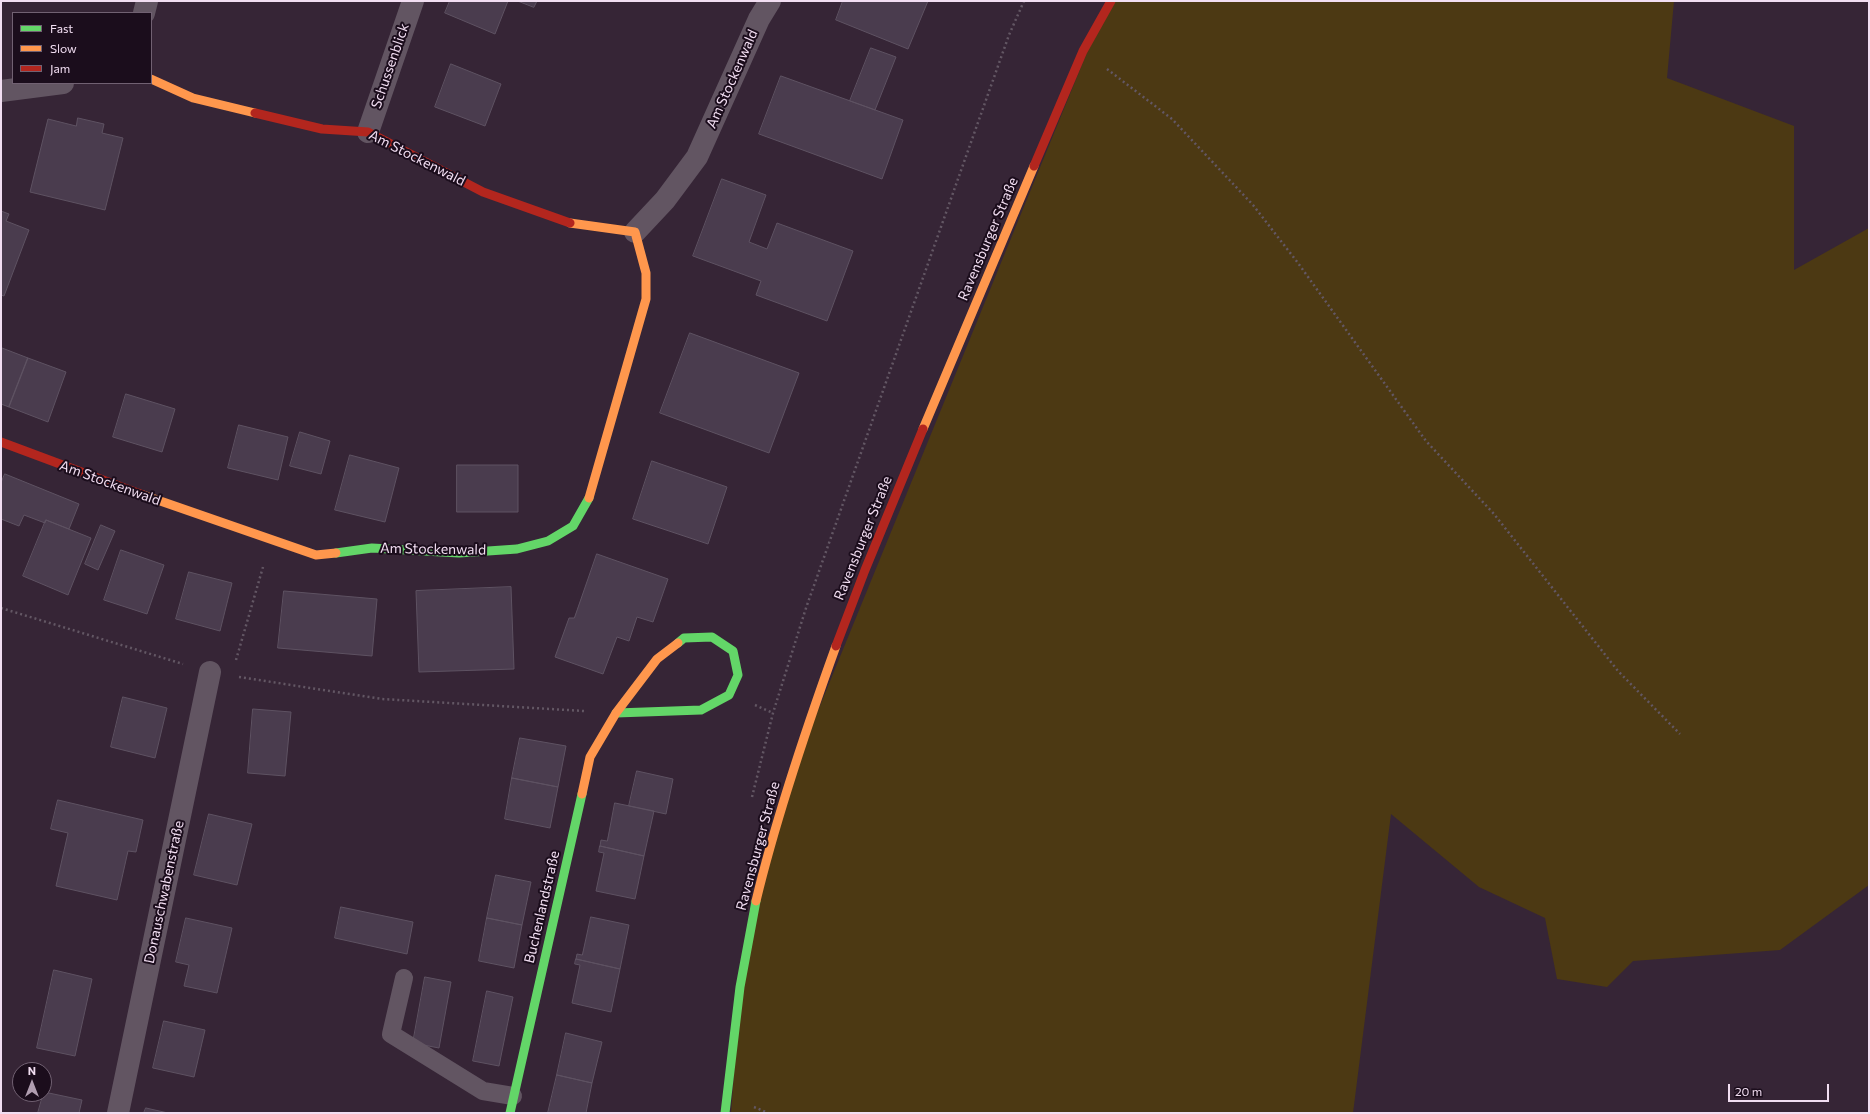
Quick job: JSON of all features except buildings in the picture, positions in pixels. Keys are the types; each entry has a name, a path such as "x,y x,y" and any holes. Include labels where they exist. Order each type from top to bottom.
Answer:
{"street":[{"path":"144,12 147,1"},
{"name":"Schussenblick","path":"368,132 413,1"},
{"name":"Am Stockenwald","path":"635,232 665,200 696,157 759,19 770,1"},
{"name":"Ravensburger Straße","path":"725,1113 742,969 760,882 791,776 836,642 901,481 1084,51 1111,1"},
{"name":"Am Stockenwald","path":"152,79 193,98 322,129 368,132 483,192 567,224 635,232"},
{"path":"1,91 54,84"},
{"name":"Am Stockenwald","path":"1,442 96,479 316,555 372,548 459,553 517,549 548,541 573,526 588,501 646,298 646,273 635,232"},
{"name":"Buchenlandstraße","path":"512,1105 590,757 616,713 657,658 684,638 712,637 733,651 738,675 729,695 724,698 701,710 616,713"},
{"name":"Donauschwabenstraße","path":"118,1113 210,672"}],"lane":[{"path":"404,978 391,1034 483,1091 512,1105"}],"path":[{"path":"752,798 773,713 806,608 1004,50 1024,1"},
{"path":"1084,51 1172,119 1253,205 1298,263 1426,441 1494,514 1618,671 1680,734"},
{"path":"231,675 247,628 270,539"},
{"path":"1,608 210,672 382,699 616,713"}],"shaded area":[{"path":"1108,1 1674,1 1667,78 1794,126 1794,270 1869,228 1869,885 1780,950 1633,961 1607,987 1557,979 1545,918 1479,887 1391,814 1353,1113 731,1113 742,969 788,784"}],"traffic: fast":[{"path":"336,553 372,548 459,553 517,549 548,541 573,526 589,498"},
{"path":"616,713 701,710 729,695 738,675 733,651 712,637 684,638 678,643"},
{"path":"510,1113 582,794"},
{"path":"725,1113 740,987 756,901"}],"traffic: slow":[{"path":"152,79 193,98 255,113"},
{"path":"923,429 1034,166"},
{"path":"570,223 635,232 646,273 646,299 589,498"},
{"path":"143,495 316,555 336,553"},
{"path":"582,794 590,757 616,713 657,659 678,643"},
{"path":"756,901 773,836 793,772 836,646"}],"traffic: jam":[{"path":"1034,166 1083,51 1111,1"},
{"path":"255,113 322,129 368,132 483,192 570,223"},
{"path":"836,646 865,570 923,429"},
{"path":"1,442 143,495"}]}
